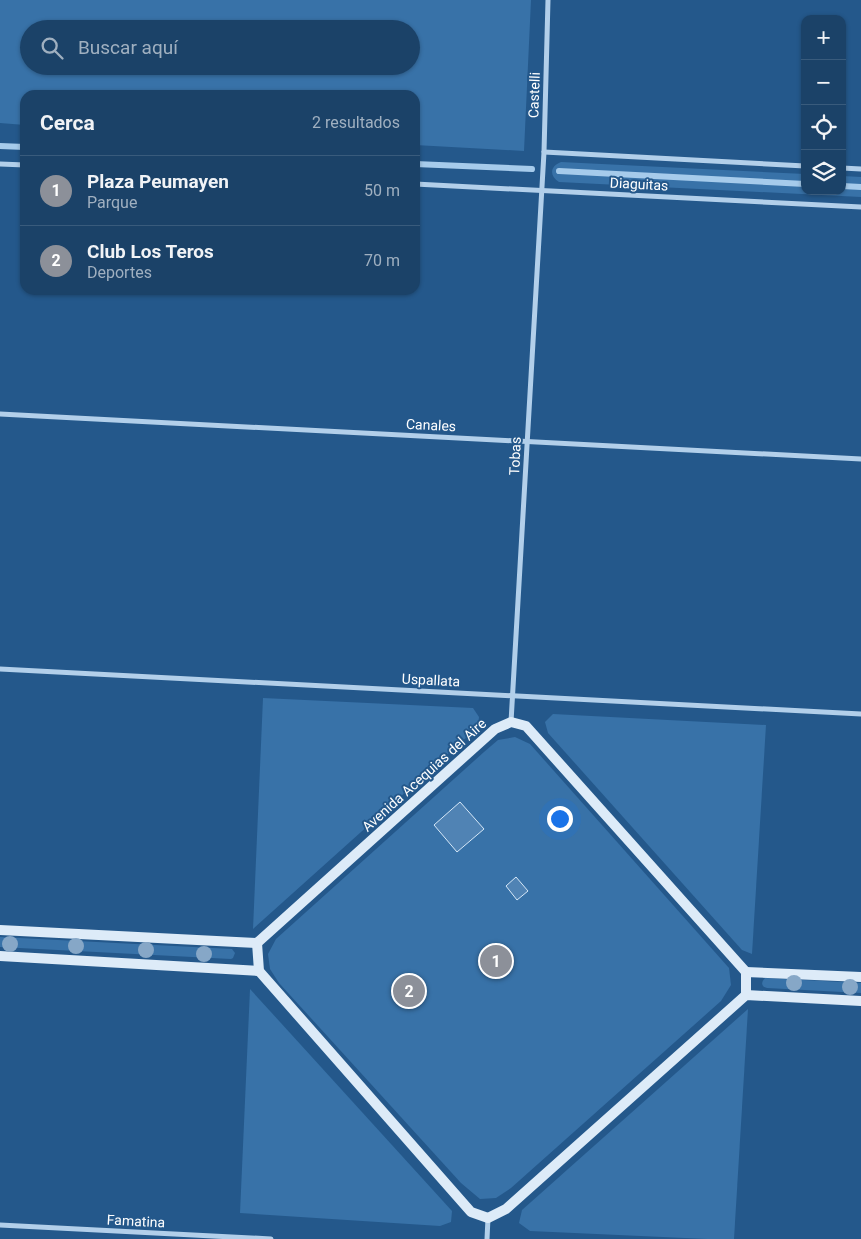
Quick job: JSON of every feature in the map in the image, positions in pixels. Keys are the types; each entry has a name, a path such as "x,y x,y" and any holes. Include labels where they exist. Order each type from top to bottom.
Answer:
{"street":[{"name":"Castelli","path":"541,191 544,152 548,0"},
{"name":"Diaguitas","path":"544,152 801,166"},
{"path":"0,164 20,165"},
{"path":"846,168 861,169"},
{"name":"Diaguitas","path":"420,184 861,207"},
{"name":"Tobas","path":"511,722 541,191"},
{"name":"Canales","path":"0,414 861,459"},
{"name":"Uspallata","path":"0,669 861,714"},
{"path":"511,722 526,726 746,972 746,996"},
{"name":"Avenida Acequias del Aire","path":"257,943 495,729 511,722"},
{"path":"0,930 257,943 258,971 471,1212 488,1218 506,1209 746,996 861,1001"},
{"path":"0,956 258,971"},
{"path":"746,972 861,977"},
{"path":"487,1239 488,1218"},
{"name":"Famatina","path":"0,1225 271,1239"}],"shaded area":[{"path":"0,0 531,0 524,151 420,145 420,90 20,90 20,125 0,123"},
{"path":"561,162 801,174 801,194 559,182 552,174 557,164"},
{"path":"846,176 861,177 861,197 821,195 846,195"},
{"path":"263,698 473,708 479,717 478,727 253,929"},
{"path":"553,714 766,725 752,954 742,950 548,733 545,722"},
{"path":"515,737 530,744 729,968 731,985 721,1001 511,1188 496,1198 480,1199 461,1183 279,983 270,969 268,954 276,939 484,752 498,740"},
{"path":"0,937 232,949 235,953 231,959 0,947"},
{"path":"765,978 861,983 861,993 767,988 762,984"},
{"path":"250,989 452,1211 451,1222 440,1226 240,1213"},
{"path":"748,1009 734,1239 530,1231 519,1223 522,1210"}],"building":[{"path":"460,802 484,829 457,852 434,825"},
{"path":"516,877 528,891 517,900 506,886"}],"waterway":[{"path":"0,146 20,147"},
{"path":"420,164 532,169"},
{"path":"559,171 801,184"},
{"path":"846,186 861,187"}],"place":[{"name":"Plaza Peumayen","path":"496,961"},
{"name":"Club Los Teros","path":"409,991"}]}
